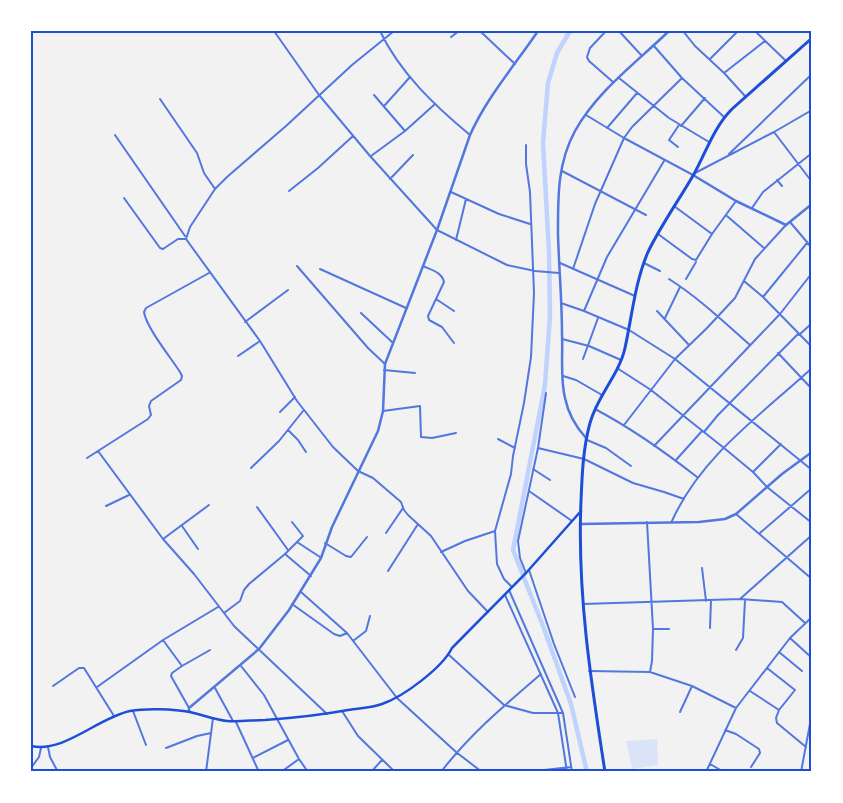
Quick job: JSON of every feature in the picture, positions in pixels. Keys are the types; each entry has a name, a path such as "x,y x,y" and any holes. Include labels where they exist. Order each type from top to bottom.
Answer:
{"highway":[{"path":"605,772 589,671 583,604 580,524 584,459 595,409 621,360 644,263 658,234 694,174 724,116 812,38"}],"main road":[{"path":"31,746 48,747 69,739 114,716 133,711 189,710 213,718 235,721 278,719 327,714 380,705 397,698 421,681 449,655 452,648 527,572 581,511"}],"street":[{"path":"274,31 319,95 390,179 437,230 507,265 534,271 557,273"},
{"path":"380,31 398,63 410,77 435,104 470,135"},
{"path":"124,198 160,248 163,249 178,240 186,238 215,189 319,95 394,31"},
{"path":"451,37 459,31"},
{"path":"480,31 516,64"},
{"path":"210,650 172,673 171,676 189,710 259,649 301,592 321,558 325,544 378,431 384,411 385,364 437,230 470,135 482,112 538,31"},
{"path":"606,31 590,48 587,57 614,83"},
{"path":"619,31 642,56"},
{"path":"683,31 695,46 745,96"},
{"path":"710,59 738,31"},
{"path":"755,31 785,60"},
{"path":"631,466 606,448 587,439 578,429 569,412 564,396 561,302 557,273 559,263 557,207 561,171 570,141 586,115 614,83 668,32"},
{"path":"724,73 765,41"},
{"path":"654,46 682,78 724,116"},
{"path":"727,156 812,74"},
{"path":"384,105 410,77"},
{"path":"619,78 680,125 709,142"},
{"path":"574,269 600,190 624,138 652,105 682,78"},
{"path":"608,128 637,93"},
{"path":"374,95 405,131"},
{"path":"678,147 669,140 705,98"},
{"path":"160,99 197,153 204,173 215,189"},
{"path":"370,156 405,131 435,104"},
{"path":"694,174 812,110"},
{"path":"586,115 664,161 694,174 736,200 786,225"},
{"path":"774,132 812,182"},
{"path":"115,134 209,273 260,341 304,410 333,447 358,471 373,478 401,502 403,508 429,534 468,591 488,612"},
{"path":"289,191 353,136"},
{"path":"512,587 504,579 497,564 494,531 512,474 531,357 534,271 526,145"},
{"path":"752,208 762,192 812,153"},
{"path":"390,179 413,155"},
{"path":"584,311 608,257 664,161"},
{"path":"561,171 646,215"},
{"path":"777,180 782,186"},
{"path":"451,192 499,214 530,224"},
{"path":"456,240 466,199"},
{"path":"686,279 712,234 727,216 736,200"},
{"path":"674,206 712,234"},
{"path":"624,425 676,359 735,298 752,263 764,248 786,225 811,206"},
{"path":"727,216 764,248"},
{"path":"790,222 812,248"},
{"path":"658,234 696,260"},
{"path":"763,297 807,243"},
{"path":"559,263 636,296"},
{"path":"644,263 660,271"},
{"path":"297,266 365,344 385,364"},
{"path":"423,266 439,274 444,282 428,316 429,320 442,327 454,343"},
{"path":"320,269 406,308"},
{"path":"87,458 148,418 151,415 149,406 151,401 182,378 144,315 145,310 209,273"},
{"path":"654,446 780,314 812,273"},
{"path":"669,280 680,286 718,316 750,345"},
{"path":"744,281 763,297 812,347"},
{"path":"665,318 680,286"},
{"path":"245,322 288,290"},
{"path":"436,299 454,311"},
{"path":"561,302 628,330 676,359 812,470"},
{"path":"656,311 665,318 690,346"},
{"path":"361,313 392,342"},
{"path":"583,359 598,318"},
{"path":"676,460 778,353 812,323"},
{"path":"562,339 589,346 621,360"},
{"path":"238,356 260,341"},
{"path":"778,353 812,389"},
{"path":"617,368 651,390 724,448 753,472 767,487 812,523"},
{"path":"672,521 697,477 724,448 812,368"},
{"path":"384,370 415,374"},
{"path":"563,376 576,380 602,395"},
{"path":"546,394 538,448 518,541 520,558 575,697"},
{"path":"280,412 295,397"},
{"path":"384,411 420,406 421,437 432,438 456,433"},
{"path":"595,409 624,425 676,460 697,477"},
{"path":"250,468 288,430 304,410"},
{"path":"288,430 306,452"},
{"path":"498,438 515,448"},
{"path":"753,472 781,444"},
{"path":"538,448 584,459 633,483 684,499"},
{"path":"98,451 163,539 194,574 224,614 327,714"},
{"path":"580,524 719,520 736,514 812,452"},
{"path":"534,469 550,480"},
{"path":"760,533 812,488"},
{"path":"529,491 572,521"},
{"path":"106,506 130,494"},
{"path":"163,539 209,505"},
{"path":"257,507 288,550"},
{"path":"386,533 403,508"},
{"path":"736,514 812,579"},
{"path":"224,614 240,601 244,590 249,584 303,536 292,522"},
{"path":"647,522 653,630 650,672"},
{"path":"388,571 418,524"},
{"path":"182,526 198,549"},
{"path":"441,552 494,531"},
{"path":"740,599 812,535"},
{"path":"325,544 351,557 367,538"},
{"path":"297,542 321,558"},
{"path":"285,554 311,576"},
{"path":"702,568 706,601"},
{"path":"509,590 563,713 572,772"},
{"path":"301,592 347,633 397,698 456,752 482,772"},
{"path":"505,595 558,713 568,772"},
{"path":"583,604 740,599 782,602 804,622"},
{"path":"710,628 711,600"},
{"path":"736,650 743,638 745,600"},
{"path":"292,604 334,634 340,636 347,633"},
{"path":"97,687 163,640 219,607"},
{"path":"353,640 366,631 370,616"},
{"path":"706,772 736,708 790,638 812,616"},
{"path":"653,630 669,628"},
{"path":"790,638 812,658"},
{"path":"163,640 182,666"},
{"path":"779,652 802,671"},
{"path":"449,655 504,706 533,713 563,713"},
{"path":"241,666 264,695 298,759 308,772"},
{"path":"53,686 82,667 97,687 114,716"},
{"path":"767,668 795,690 779,710 776,718 777,723 806,747"},
{"path":"589,671 650,672 692,686 736,708"},
{"path":"445,772 441,771 456,752 541,674"},
{"path":"680,712 692,686"},
{"path":"215,688 235,721 259,772"},
{"path":"750,691 779,710"},
{"path":"133,711 146,744"},
{"path":"342,711 358,736 395,772"},
{"path":"801,772 812,713"},
{"path":"206,772 213,718"},
{"path":"725,730 736,734 759,750 760,753 751,766"},
{"path":"166,748 197,736 211,733"},
{"path":"253,758 288,740"},
{"path":"48,747 50,757 58,772"},
{"path":"31,768 39,757 41,748"},
{"path":"280,772 298,759"},
{"path":"371,772 382,760"},
{"path":"710,764 724,772"},
{"path":"526,772 572,767"}],"shaded area":[{"path":"657,739 658,765 632,769 626,741"}],"waterway":[{"path":"570,31 557,53 548,83 543,143 549,252 550,316 545,385 513,550 571,704 587,772"}]}
